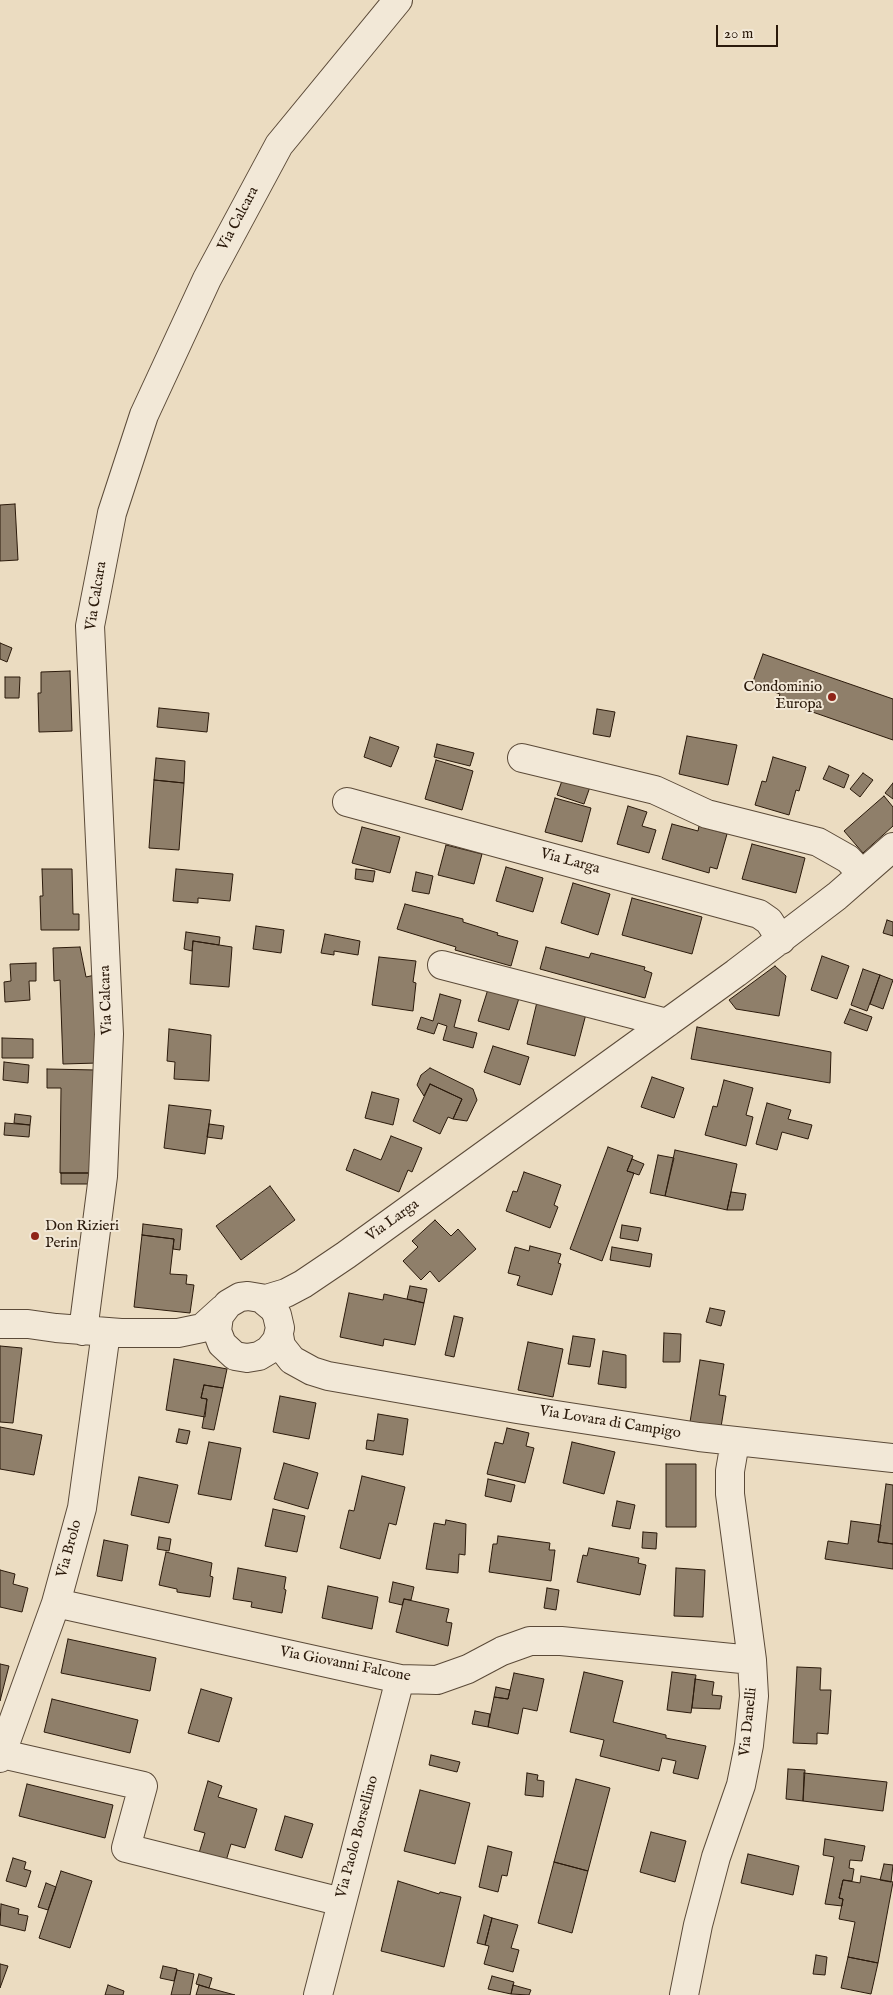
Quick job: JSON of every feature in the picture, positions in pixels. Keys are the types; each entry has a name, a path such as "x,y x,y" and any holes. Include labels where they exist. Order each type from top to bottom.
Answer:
{"street":[{"name":"Via Calcara","path":"103,1332 103,1176 109,1034 90,626 112,513 144,415 207,279 279,145 398,0"},
{"path":"522,758 655,790 707,814 818,842 848,859 862,874"},
{"name":"Via Larga","path":"347,802 758,914 769,922 781,940"},
{"name":"Via Larga","path":"262,1299 286,1293 346,1256 781,940 893,847"},
{"path":"442,965 667,1023"},
{"name":"Via Larga","path":"279,1328 292,1299 313,1278"},
{"path":"248,1296 262,1299 274,1309 279,1328 274,1346 265,1354 241,1357 226,1348 219,1338 217,1324 228,1304 240,1297 248,1296"},
{"name":"Via Lovara di Campigo","path":"103,1332 192,1331 206,1325 223,1310"},
{"name":"Via Lovara di Campigo","path":"0,1312 28,1324"},
{"name":"Via Lovara di Campigo","path":"0,1324 28,1324 103,1332 241,1357 297,1374 328,1376 517,1409 736,1442 893,1458"},
{"name":"Via Lovara di Campigo","path":"279,1328 281,1346 292,1360 312,1371 328,1376"},
{"name":"Via Brolo","path":"2,1749 56,1603 82,1508 103,1332"},
{"name":"Via Danelli","path":"684,1995 698,1925 716,1857 741,1785 749,1745 754,1696 752,1660 730,1494 730,1471 736,1442"},
{"name":"Via Giovanni Falcone","path":"56,1603 400,1679 437,1680 468,1669 502,1651 530,1641 561,1641 752,1660"},
{"name":"Via Paolo Borsellino","path":"318,1995 400,1679"},
{"path":"2,1749 143,1786 126,1848 342,1902"}],"building":[{"path":"15,504 18,560 0,561 0,505"},
{"path":"0,643 12,648 7,662 0,659"},
{"name":"Condominio Europa","path":"763,654 893,699 893,740 778,700 780,694 752,684"},
{"path":"70,671 72,731 39,732 38,693 41,693 41,672"},
{"path":"5,677 20,677 19,698 5,698"},
{"path":"159,708 209,713 207,732 157,727"},
{"path":"597,709 615,712 610,737 593,734"},
{"path":"687,736 737,745 728,785 679,774"},
{"path":"370,737 399,747 391,767 364,757"},
{"path":"437,744 474,753 470,766 434,757"},
{"path":"773,757 806,767 799,791 796,790 789,815 755,805 762,781 766,782"},
{"path":"156,758 185,761 184,783 154,780"},
{"path":"436,760 473,771 462,810 425,799"},
{"path":"829,766 849,775 844,788 823,779"},
{"path":"863,773 873,780 860,797 850,789"},
{"path":"564,775 591,784 584,804 557,795"},
{"path":"154,780 184,783 179,850 149,848"},
{"path":"893,783 893,799 885,793"},
{"path":"884,796 893,807 893,826 863,853 844,831"},
{"path":"555,798 591,808 582,842 545,832"},
{"path":"628,806 647,812 642,826 656,830 649,853 617,844"},
{"path":"672,824 698,831 699,826 727,834 717,869 710,867 709,873 662,859"},
{"path":"362,827 400,837 390,873 352,863"},
{"path":"752,844 805,858 796,893 742,879"},
{"path":"446,845 482,854 474,884 438,875"},
{"path":"506,867 543,878 533,912 496,901"},
{"path":"42,869 72,869 73,914 79,914 79,930 41,930 40,896 43,896"},
{"path":"176,869 233,874 230,901 198,898 198,903 173,901"},
{"path":"356,869 375,871 373,882 355,879"},
{"path":"416,872 433,876 429,894 412,891"},
{"path":"573,883 610,894 598,935 561,923"},
{"path":"632,898 702,917 692,954 622,935"},
{"path":"405,904 463,919 463,922 518,941 511,966 455,950 456,947 397,929"},
{"path":"887,920 893,922 893,936 883,933"},
{"path":"256,926 284,930 281,953 253,949"},
{"path":"186,932 220,937 219,945 193,941 192,951 184,949"},
{"path":"325,934 360,941 358,955 334,951 334,955 321,953"},
{"path":"193,941 232,947 229,987 190,984"},
{"path":"80,947 86,977 95,975 98,1063 63,1064 60,980 54,981 53,948"},
{"path":"546,947 589,958 591,953 645,967 644,970 652,973 645,998 540,969"},
{"path":"822,956 849,966 837,999 811,990"},
{"path":"379,957 416,961 413,982 416,983 413,1011 372,1005"},
{"path":"36,963 36,981 29,981 30,1000 5,1002 4,982 11,981 10,964"},
{"path":"775,966 786,976 779,1016 736,1009 729,1000"},
{"path":"863,969 880,975 867,1011 851,1005"},
{"path":"880,975 893,980 883,1009 870,1004"},
{"path":"489,986 520,995 509,1030 478,1021"},
{"path":"440,994 461,1000 454,1027 477,1033 473,1048 443,1040 447,1026 438,1023 434,1034 417,1029 421,1017 433,1021"},
{"path":"537,1002 586,1014 575,1056 527,1044"},
{"path":"850,1009 872,1017 867,1031 844,1023"},
{"path":"697,1027 831,1052 830,1083 691,1059"},
{"path":"169,1029 211,1035 209,1081 174,1079 175,1062 167,1061"},
{"path":"2,1038 33,1039 33,1058 2,1058"},
{"path":"493,1046 529,1057 520,1085 484,1072"},
{"path":"4,1062 29,1065 28,1083 3,1080"},
{"path":"430,1068 473,1089 477,1100 467,1121 453,1119 462,1099 430,1084 424,1096 417,1085 421,1075"},
{"path":"47,1069 96,1070 94,1173 60,1173 61,1088 47,1088"},
{"path":"652,1077 684,1088 674,1118 641,1107"},
{"path":"724,1080 753,1088 746,1115 753,1117 746,1146 705,1135 713,1106 717,1107"},
{"path":"430,1084 462,1099 453,1119 448,1117 440,1134 413,1121"},
{"path":"372,1092 399,1099 393,1125 365,1118"},
{"path":"767,1103 791,1110 788,1119 812,1125 808,1139 782,1132 777,1150 756,1144"},
{"path":"169,1105 211,1110 205,1154 164,1148"},
{"path":"15,1114 31,1116 30,1125 14,1123"},
{"path":"5,1123 30,1125 29,1137 4,1135"},
{"path":"209,1124 224,1126 222,1139 207,1137"},
{"path":"391,1136 422,1148 412,1172 408,1170 399,1192 346,1170 354,1149 381,1160"},
{"path":"608,1147 633,1156 627,1171 634,1173 602,1261 570,1249"},
{"path":"675,1150 737,1164 727,1210 665,1196"},
{"path":"658,1155 674,1158 665,1196 650,1193"},
{"path":"632,1159 644,1164 639,1175 627,1171"},
{"path":"524,1172 561,1185 554,1205 558,1207 550,1228 506,1211 513,1191 517,1192"},
{"path":"61,1173 89,1173 89,1184 61,1184"},
{"path":"270,1186 295,1220 241,1260 216,1226"},
{"path":"731,1192 746,1194 743,1210 727,1210"},
{"path":"435,1220 451,1236 458,1229 476,1249 439,1282 430,1271 421,1280 403,1261 418,1247 412,1241"},
{"path":"143,1224 182,1229 180,1250 173,1249 174,1239 142,1235"},
{"path":"622,1225 641,1228 638,1241 620,1238"},
{"path":"142,1235 174,1239 170,1274 187,1275 186,1284 194,1285 190,1313 134,1307"},
{"path":"530,1246 561,1254 558,1263 561,1264 552,1295 517,1285 520,1276 508,1273 515,1247 529,1251"},
{"path":"612,1247 652,1254 650,1267 610,1260"},
{"path":"410,1286 427,1289 424,1303 407,1299"},
{"path":"349,1293 383,1300 384,1294 424,1303 415,1345 384,1339 383,1346 340,1337"},
{"path":"710,1308 725,1311 721,1326 706,1322"},
{"path":"454,1316 463,1318 454,1357 445,1355"},
{"path":"664,1333 681,1334 680,1362 663,1362"},
{"path":"573,1336 595,1339 590,1367 568,1364"},
{"path":"528,1342 563,1349 553,1397 518,1390"},
{"path":"0,1346 22,1348 13,1423 0,1422"},
{"path":"603,1351 626,1355 626,1388 598,1384"},
{"path":"174,1359 227,1369 223,1388 204,1385 201,1398 207,1399 205,1417 166,1410"},
{"path":"700,1360 724,1364 719,1395 726,1396 721,1427 690,1422"},
{"path":"204,1385 223,1388 214,1430 202,1428 207,1399 201,1398"},
{"path":"280,1396 316,1403 309,1439 273,1432"},
{"path":"378,1414 408,1419 403,1455 366,1449 367,1440 374,1441"},
{"path":"0,1427 42,1435 34,1475 0,1469"},
{"path":"507,1428 529,1433 526,1446 534,1448 525,1483 487,1474 495,1442 503,1444"},
{"path":"179,1429 190,1431 187,1444 176,1442"},
{"path":"209,1442 241,1448 231,1500 198,1494"},
{"path":"572,1442 615,1452 604,1494 563,1483"},
{"path":"284,1463 318,1473 308,1509 274,1499"},
{"path":"666,1464 696,1464 696,1527 666,1527"},
{"path":"362,1476 405,1487 396,1525 389,1523 380,1559 340,1548 349,1510 354,1511"},
{"path":"139,1477 178,1485 169,1523 131,1515"},
{"path":"488,1479 515,1485 511,1502 485,1496"},
{"path":"886,1484 893,1485 893,1544 878,1542"},
{"path":"617,1501 635,1505 630,1529 612,1526"},
{"path":"273,1509 305,1516 297,1552 265,1546"},
{"path":"446,1520 466,1524 465,1555 459,1554 458,1573 426,1569 434,1523 445,1525"},
{"path":"851,1521 881,1525 878,1542 893,1544 893,1569 825,1559 828,1541 848,1544"},
{"path":"643,1532 657,1533 656,1549 642,1548"},
{"path":"498,1536 550,1543 549,1550 555,1550 551,1581 489,1572 493,1544 497,1544"},
{"path":"159,1537 171,1539 169,1551 157,1549"},
{"path":"104,1540 128,1545 122,1581 97,1576"},
{"path":"589,1548 639,1558 638,1563 646,1565 640,1595 577,1582 583,1555 587,1556"},
{"path":"166,1552 212,1563 210,1576 213,1577 210,1597 177,1592 177,1589 159,1585"},
{"path":"238,1568 286,1577 282,1613 251,1607 252,1602 233,1599"},
{"path":"676,1568 705,1570 703,1617 674,1616"},
{"path":"0,1570 15,1574 13,1584 28,1588 22,1612 0,1607"},
{"path":"393,1582 414,1587 411,1600 404,1599 402,1605 389,1602"},
{"path":"328,1586 378,1597 372,1629 322,1618"},
{"path":"547,1588 559,1590 556,1610 544,1608"},
{"path":"404,1599 449,1609 446,1622 452,1623 448,1646 396,1632"},
{"path":"68,1639 156,1658 150,1691 61,1673"},
{"path":"0,1664 9,1666 0,1701"},
{"path":"797,1667 821,1668 820,1690 831,1690 828,1734 817,1733 817,1744 793,1743"},
{"path":"584,1672 623,1681 613,1722 666,1735 666,1738 706,1746 698,1779 673,1773 676,1761 662,1758 659,1771 600,1756 604,1740 570,1732"},
{"path":"672,1672 696,1675 691,1713 667,1710"},
{"path":"514,1673 544,1679 537,1711 523,1708 518,1734 488,1727 494,1697 508,1699"},
{"path":"695,1679 714,1682 712,1695 722,1696 720,1709 692,1708"},
{"path":"496,1687 510,1690 508,1699 494,1697"},
{"path":"201,1689 232,1698 219,1742 188,1733"},
{"path":"52,1699 138,1720 130,1753 44,1732"},
{"path":"475,1711 490,1714 488,1727 472,1724"},
{"path":"431,1755 460,1762 457,1772 429,1765"},
{"path":"788,1769 805,1770 803,1801 786,1799"},
{"path":"527,1773 538,1775 537,1780 544,1781 543,1797 525,1795"},
{"path":"804,1773 887,1782 883,1811 803,1801"},
{"path":"576,1779 610,1788 588,1871 554,1862"},
{"path":"208,1781 222,1786 218,1797 257,1809 245,1848 231,1844 226,1861 199,1853 205,1833 194,1830"},
{"path":"27,1784 113,1805 105,1838 19,1816"},
{"path":"420,1790 470,1803 455,1864 404,1851"},
{"path":"285,1816 313,1824 302,1858 275,1850"},
{"path":"651,1832 686,1841 675,1882 640,1872"},
{"path":"825,1839 865,1846 862,1861 850,1860 849,1868 854,1869 852,1881 843,1880 839,1898 843,1899 842,1906 825,1904 834,1857 823,1855"},
{"path":"488,1846 512,1852 507,1876 502,1875 498,1892 479,1887"},
{"path":"748,1854 799,1866 793,1895 741,1883"},
{"path":"13,1858 26,1862 24,1869 31,1871 26,1887 6,1881"},
{"path":"554,1862 588,1871 572,1933 538,1923"},
{"path":"884,1864 893,1865 891,1882 880,1880"},
{"path":"61,1871 92,1881 70,1948 39,1938"},
{"path":"861,1876 893,1882 878,1963 848,1957 855,1922 839,1919 843,1899 839,1898 843,1880 860,1883"},
{"path":"398,1881 439,1894 440,1892 461,1897 444,1967 381,1951"},
{"path":"46,1883 56,1887 48,1910 38,1907"},
{"path":"1,1904 19,1909 18,1914 28,1916 25,1931 0,1925"},
{"path":"484,1915 492,1918 485,1945 477,1943"},
{"path":"492,1918 518,1925 511,1948 519,1950 513,1972 484,1964 489,1946 485,1945"},
{"path":"816,1955 827,1957 825,1975 813,1974"},
{"path":"848,1957 878,1963 871,1994 841,1988"},
{"path":"0,1964 8,1966 0,1988"},
{"path":"163,1966 177,1969 174,1981 160,1978"},
{"path":"177,1970 194,1974 190,1995 171,1995"},
{"path":"199,1974 212,1978 209,1988 196,1984"},
{"path":"492,1976 514,1982 511,1994 488,1989"},
{"path":"108,1985 124,1991 123,1995 105,1995"},
{"path":"199,1985 209,1988 235,1995 196,1995"},
{"path":"513,1985 531,1990 529,1995 511,1994"}],"place":[{"name":"Condominio Europa","path":"832,697"},
{"name":"Don Rizieri Perin","path":"35,1236"}]}
